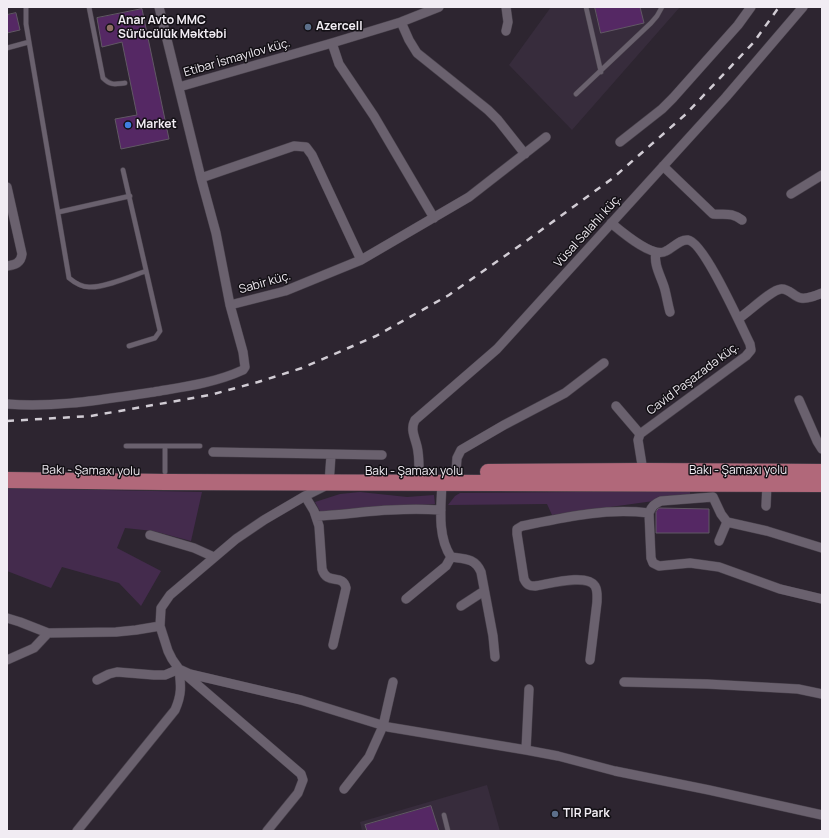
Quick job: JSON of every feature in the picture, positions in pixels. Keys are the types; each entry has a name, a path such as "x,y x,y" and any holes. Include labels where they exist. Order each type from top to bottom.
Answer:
{"highway":[{"name":"Bakı - Şamaxı yolu","path":"7,469 165,472 330,477 442,483 714,490 767,484 818,484"},
{"name":"Bakı - Şamaxı yolu","path":"7,480 165,482 330,477 419,472 822,472"}],"street":[{"name":"Sabir küç.","path":"159,7 216,233 230,305 285,291 360,260 469,197 546,137"},
{"name":"Etibar İsmayılov küç.","path":"179,87 401,22 439,7"},
{"path":"506,7 508,22 506,31"},
{"path":"620,142 673,98 738,25 751,7"},
{"name":"Vüsal Salahlı küç.","path":"419,472 418,451 412,425 415,420 497,349 726,97 804,7"},
{"path":"401,22 408,40 418,53 488,110 498,120 525,154"},
{"path":"332,43 340,64 374,116 434,218"},
{"path":"201,178 294,146 306,146 312,155 360,260"},
{"path":"663,166 713,214 735,215 742,220"},
{"path":"791,194 822,175"},
{"path":"7,187 22,254 21,259 16,264 7,266"},
{"path":"611,223 635,242 656,252 655,261 665,290 670,312"},
{"name":"Cavid Paşazadə küç.","path":"640,434 746,356 751,350 750,344 714,271 692,241 682,241 666,252 656,252"},
{"path":"738,319 752,310 774,291 780,289 784,289 802,298 810,298 822,293"},
{"path":"7,404 46,405 92,402 211,381 243,370 245,367 243,352 230,305"},
{"path":"456,472 457,458 461,450 504,425 565,393 604,363"},
{"path":"799,400 822,449"},
{"path":"616,406 640,434 638,440 643,471"},
{"path":"212,452 382,455"},
{"path":"267,831 298,793 303,780 301,774 179,669 168,651 160,626 161,608 170,595 242,535 305,496 326,486 330,477 331,455"},
{"path":"442,483 441,510 443,541 446,550 451,557 470,560 478,566 481,572 493,636 495,657"},
{"path":"766,506 767,484"},
{"path":"822,548 767,531 728,522 722,514 714,490 661,501 652,507 649,513 651,558 653,564 659,566 690,562 719,567 780,589 822,598"},
{"path":"305,496 316,516 320,530 322,570 324,575 327,578 342,581 346,588 333,645"},
{"path":"316,516 391,510 441,510"},
{"path":"590,660 597,602 595,586 589,581 579,579 535,586 529,586 526,584 517,529 522,526 591,513 630,511 649,513"},
{"path":"719,541 728,522"},
{"path":"150,535 194,548 214,558"},
{"path":"406,599 446,566 451,557"},
{"path":"461,606 484,591"},
{"path":"7,618 48,633 136,630 160,626"},
{"path":"7,660 34,648 48,633"},
{"path":"77,831 175,710 180,700 181,691 179,669"},
{"path":"97,680 109,674 118,672 154,675 165,674 179,669 190,674 301,700 383,726 558,756 615,771 822,815"},
{"path":"344,789 368,757 383,726 393,682"},
{"path":"624,682 707,684 790,689 822,694"},
{"path":"526,750 529,689"}],"lane":[{"path":"26,7 26,24 69,278 76,284 89,287 146,272"},
{"path":"89,7 103,78 109,84 125,83"},
{"path":"586,7 601,72"},
{"path":"576,94 601,72 651,23 662,7"},
{"path":"7,48 29,42"},
{"path":"123,170 160,331 155,338 129,346"},
{"path":"59,212 130,196"},
{"path":"126,446 200,446"},
{"path":"165,446 165,472"},
{"path":"444,815 448,831"}],"shaded area":[{"path":"551,7 680,7 572,130 509,65"},
{"path":"7,488 202,492 191,541 153,531 125,528 117,548 161,571 141,606 119,583 62,567 51,588 7,571"},
{"path":"690,491 690,496 552,515 547,504 448,505 455,496 460,493"},
{"path":"360,492 407,497 434,495 435,504 321,513 315,502 340,494"},
{"path":"487,785 500,831 362,831 360,822"}],"building":[{"path":"595,7 640,7 644,23 601,33"},
{"path":"142,9 169,139 121,149 115,119 137,115 122,42 102,47 97,18"},
{"path":"16,13 20,30 7,33 7,15"},
{"path":"659,508 709,509 709,533 656,533 656,512"},
{"path":"431,806 439,831 367,831 365,825"}],"railway":[{"path":"7,421 91,416 210,395 302,368 376,336 449,295 613,178 686,114 754,42 779,7"}],"place":[{"name":"Azercell","path":"308,27"},
{"name":"Anar Avto MMC Sürücülük Məktəbi","path":"110,28"},
{"name":"Market","path":"128,125"},
{"name":"TIR Park","path":"555,814"}]}
